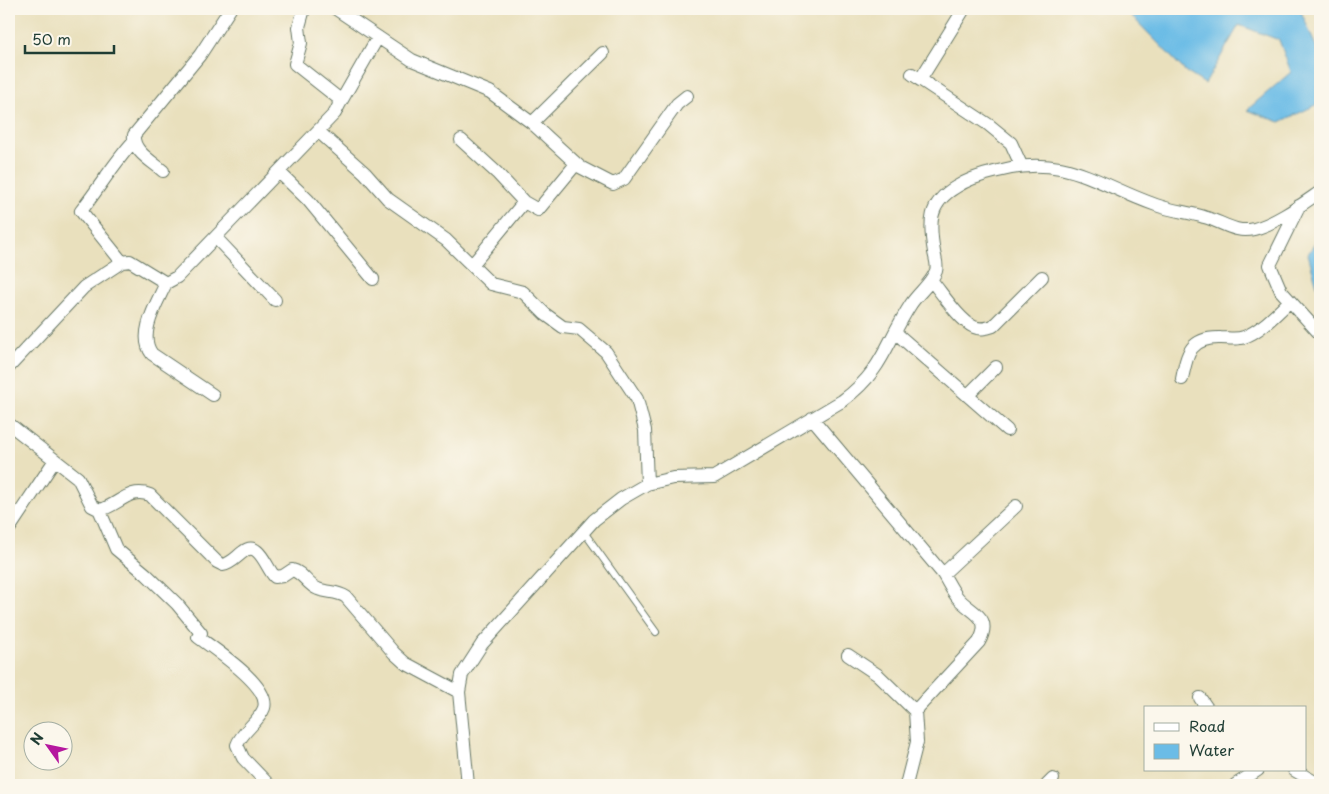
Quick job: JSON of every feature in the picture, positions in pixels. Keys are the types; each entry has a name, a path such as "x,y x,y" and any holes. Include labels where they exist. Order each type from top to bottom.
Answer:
{"street":[{"path":"122,262 81,211 110,174 116,161 133,142 134,134 200,55 230,9"},
{"path":"304,9 299,27 301,44 295,64 332,92 338,98 338,105"},
{"path":"336,9 412,60 490,92 532,123 576,164 613,184 621,182 677,104 687,96"},
{"path":"964,9 916,77 988,125 1011,143 1021,165"},
{"path":"213,395 152,354 147,348 146,341 149,323 166,283 177,278 335,114 338,105 378,37"},
{"path":"532,123 603,53"},
{"path":"319,132 365,173 388,199 439,234 491,284 523,292 545,314 563,328 579,329 606,352 637,399 645,430 647,484"},
{"path":"461,140 497,173 524,202 538,210 576,164"},
{"path":"133,142 137,148 164,171"},
{"path":"468,785 459,692 462,675 482,644 594,520 621,499 647,484 673,478 714,477 860,387 876,369 910,305 932,280 937,269 930,233 930,217 936,205 955,187 990,173 1021,165 1041,164 1074,170 1158,206 1206,217 1224,226 1239,230 1254,229 1300,205 1320,192"},
{"path":"279,172 308,200 373,279"},
{"path":"472,265 524,202"},
{"path":"1300,205 1270,265 1281,291 1320,334"},
{"path":"216,238 275,300"},
{"path":"9,367 84,287 122,262 130,261 166,283"},
{"path":"932,280 964,319 974,327 983,329 993,326 1042,277"},
{"path":"1182,379 1186,359 1199,340 1208,337 1244,337 1255,331 1290,301"},
{"path":"896,333 1007,430"},
{"path":"968,395 996,367"},
{"path":"812,418 943,574 957,596 980,616 984,624 984,634 915,711"},
{"path":"9,424 78,478 92,506 99,510 116,549 146,574 177,604 200,635 261,691 265,699 263,710 237,746 243,758 269,785"},
{"path":"9,529 55,460"},
{"path":"99,510 108,508 130,493 141,492 150,495 217,562 223,565 230,563 245,550 253,548 259,552 275,577 283,576 292,570 298,571 318,589 338,592 346,597 394,653 405,663 459,692"},
{"path":"943,574 1016,506"},
{"path":"848,655 878,675 915,711 917,742 906,785"},
{"path":"1235,785 1253,772"},
{"path":"1297,772 1320,785"}],"lane":[{"path":"584,532 656,632"}],"water":[{"path":"1125,9 1300,9 1320,56 1320,97 1316,105 1280,122 1247,110 1291,72 1279,40 1239,25 1205,84 1186,72"},
{"path":"1320,235 1320,296 1308,254"}]}
